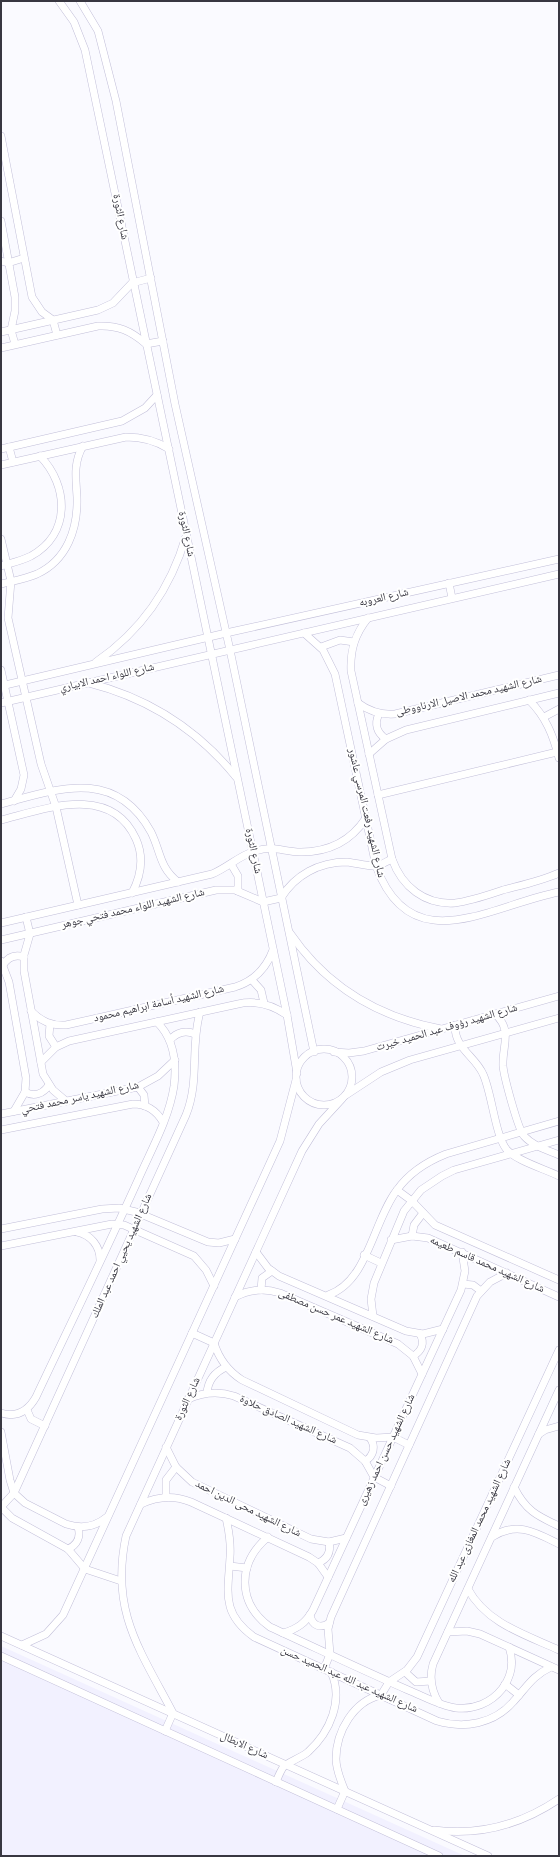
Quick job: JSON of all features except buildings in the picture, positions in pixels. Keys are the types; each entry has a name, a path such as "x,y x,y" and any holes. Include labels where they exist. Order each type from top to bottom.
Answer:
{"street":[{"name":"شارع الثورة","path":"22,1645 46,1634 58,1622 85,1569 280,1141 296,1077 287,1015 169,449 132,283 85,50 74,22 59,1"},
{"name":"شارع الثورة","path":"80,1 98,31 116,101 175,404 230,650 314,1052"},
{"path":"1,136 32,297 42,312 53,320 57,335"},
{"path":"1,223 4,262 15,304 11,330 15,344"},
{"path":"4,262 24,258"},
{"path":"1,332 106,307 119,297 132,283 150,278"},
{"path":"1,348 107,325 125,329 146,344 163,340"},
{"path":"1,449 122,421 145,408 157,395"},
{"path":"1,465 83,446 135,437 153,440 169,449"},
{"path":"1,584 27,578 45,570 59,557 70,540 76,519 76,463 83,446"},
{"path":"9,447 13,462"},
{"path":"4,565 22,560 40,550 54,534 58,524 62,504 60,489 51,469 40,456"},
{"path":"91,665 124,640 151,610 172,574 186,534"},
{"path":"1,539 4,565 11,581 8,618 41,764 52,791 78,905"},
{"name":"شارع العروبه","path":"208,637 559,559"},
{"name":"شارع العروبه","path":"212,654 559,574"},
{"path":"449,583 452,598"},
{"name":"شارع الشهيد رفعت المرسي عاشور","path":"368,618 360,629 354,642 351,652 351,671 392,859 400,876 413,890 429,899 448,903 466,901 559,873"},
{"name":"شارع الشهيد رفعت المرسي عاشور","path":"304,633 321,647 335,674 376,866 382,883 397,902 417,915 443,922 470,918 559,892"},
{"name":"شارع اللواء احمد الابياري","path":"3,685 208,637"},
{"path":"321,647 340,640 354,642"},
{"name":"شارع اللواء احمد الابياري","path":"4,702 212,654"},
{"path":"1,670 4,702 24,775 21,789 14,801"},
{"name":"شارع الشهيد محمد الاصيل الارناووطى","path":"358,703 368,710 379,714 403,713 559,676"},
{"path":"87,683 132,697 173,718 210,748 238,778"},
{"name":"شارع الشهيد محمد الاصيل الارناووطى","path":"369,754 386,739 406,730 559,693"},
{"path":"378,795 558,755 551,730 544,717 529,700"},
{"path":"544,717 559,709"},
{"path":"379,714 376,719 378,731 386,739"},
{"path":"1,804 52,791 76,787 88,788 111,794 129,805 148,827 164,866 178,882"},
{"path":"1,820 56,807 77,804 98,806 113,812 125,823 137,842 140,857 140,872 132,893"},
{"path":"271,847 301,852 332,847 348,838 358,829 366,818"},
{"name":"شارع الشهيد اللواء محمد فتحي جوهر","path":"1,923 212,874 253,851 271,847"},
{"path":"263,902 282,898 289,886 299,877 315,868 346,862 376,866 392,859"},
{"path":"231,864 238,876 238,891"},
{"name":"شارع الشهيد اللواء محمد فتحي جوهر","path":"1,940 216,890 225,889 238,891 263,902"},
{"path":"26,917 30,934 24,958 24,971 43,1074 57,1095 66,1101"},
{"path":"288,930 318,967 354,997 397,1018 443,1029"},
{"name":"شارع الشهيد أسامة ابراهيم محمود","path":"50,1024 66,1024 235,987 252,980 266,967 273,949"},
{"path":"14,1111 25,1092 26,1070 9,982 2,963 14,956 24,958"},
{"path":"252,980 262,990 264,1003"},
{"name":"شارع الشهيد رؤوف عبد الحميد خيرت","path":"334,1052 349,1053 364,1051 559,996"},
{"name":"شارع الشهيد أسامة ابراهيم محمود","path":"41,1062 56,1047 69,1041 246,1002 264,1003 287,1015"},
{"path":"31,1010 43,1021 50,1024 49,1036 56,1047"},
{"name":"شارع الشهيد يحيي احمد عبد الملك","path":"1,1507 14,1492 191,1104 195,1077 195,1034 200,1012"},
{"path":"495,1014 502,1022 506,1033 503,1066 521,1132 528,1140 537,1146 559,1155"},
{"name":"شارع الشهيد رؤوف عبد الحميد خيرت","path":"344,1097 363,1083 390,1068 410,1060 559,1018"},
{"name":"شارع الشهيد يحيي احمد عبد الملك","path":"27,1410 36,1398 125,1209 163,1122 174,1087 175,1060 170,1040 156,1022"},
{"path":"455,1025 456,1035 460,1046 482,1072 505,1147 511,1154 559,1176"},
{"path":"170,1040 180,1033 188,1032 195,1034"},
{"path":"320,1050 334,1052 345,1059 351,1070 351,1083 344,1097 336,1102 323,1105 311,1102 301,1093 296,1077 302,1060 320,1050"},
{"name":"شارع الشهيد ياسر محمد فتحي","path":"1,1114 138,1087 158,1076 175,1060"},
{"path":"25,1092 40,1094 49,1085"},
{"path":"138,1087 144,1095 146,1106"},
{"name":"شارع الثورة","path":"173,1713 130,1630 122,1599 121,1581 122,1559 126,1536 304,1147 323,1120 344,1097"},
{"name":"شارع الشهيد ياسر محمد فتحي","path":"1,1130 127,1106 146,1106 156,1112 163,1122"},
{"path":"328,1295 343,1288 352,1280 386,1207 397,1190 412,1173 434,1159 559,1122"},
{"path":"373,1316 371,1299 372,1288 404,1210 421,1190 454,1170 559,1140"},
{"name":"شارع الشهيد محمد قاسم طعيمه","path":"397,1190 412,1201 435,1225 559,1280"},
{"path":"1,1229 102,1209 125,1209 141,1214 203,1240 219,1243 235,1239"},
{"path":"412,1236 416,1221 423,1213"},
{"path":"1,1246 118,1224 134,1229 194,1256 206,1270 214,1286"},
{"path":"77,1232 83,1233 92,1240 98,1249 100,1260"},
{"name":"شارع الشهيد محمد قاسم طعيمه","path":"391,1240 412,1236 428,1238 462,1252 559,1298"},
{"name":"شارع الشهيد عمر حسن مصطفى","path":"256,1252 263,1263 272,1271 285,1278 328,1295 406,1331 420,1334 434,1333 443,1330"},
{"name":"شارع الشهيد حسن احمد زهيرى","path":"283,1633 298,1627 310,1615 328,1577 463,1284 464,1265 462,1252"},
{"path":"364,1255 382,1263"},
{"path":"261,1290 262,1278 272,1271"},
{"name":"شارع الشهيد حسن احمد زهيرى","path":"330,1654 329,1623 409,1445 481,1291 490,1282 506,1273"},
{"path":"463,1284 473,1285 481,1291"},
{"name":"شارع الشهيد عمر حسن مصطفى","path":"235,1296 261,1290 280,1293 398,1344 413,1356 422,1374"},
{"path":"192,1333 214,1343"},
{"path":"413,1356 422,1348 423,1341 420,1334"},
{"name":"شارع الشهيد الصادق حلاوة","path":"214,1343 219,1356 226,1367 242,1380 358,1435 370,1438 393,1437"},
{"name":"شارع الشهيد محمد المغازى عبد الله","path":"389,1682 405,1672 417,1657 559,1350"},
{"path":"207,1393 211,1379 226,1367"},
{"name":"شارع الشهيد محمد المغازى عبد الله","path":"439,1703 433,1693 431,1681 433,1664 559,1391"},
{"name":"شارع الشهيد الصادق حلاوة","path":"188,1399 207,1393 221,1392 234,1396 350,1448 365,1461 374,1478"},
{"path":"1,1413 12,1415 27,1410 32,1419 45,1426"},
{"path":"539,1434 545,1430 559,1426"},
{"path":"1,1432 10,1480 14,1492 25,1503 66,1524 78,1527 96,1524 109,1515"},
{"path":"393,1437 409,1445"},
{"path":"365,1461 370,1457 373,1451 373,1444 370,1438"},
{"name":"شارع الشهيد محى الدين احمد","path":"166,1448 176,1467 192,1482 311,1539 329,1542 346,1538"},
{"path":"166,1497 166,1480 176,1467"},
{"path":"374,1478 391,1486"},
{"path":"514,1487 528,1509 537,1516 559,1526"},
{"name":"شارع الشهيد محى الدين احمد","path":"141,1504 153,1499 166,1497 183,1498 309,1556 318,1563 328,1577"},
{"path":"1,1507 12,1518 68,1549 85,1569 121,1581"},
{"name":"شارع الشهيد عبد الله عبد الحميد حسن","path":"226,1518 230,1542 230,1566 227,1596 231,1611 240,1625 254,1637 437,1721 457,1725 478,1723 495,1716 508,1707 533,1678 551,1666"},
{"path":"68,1549 74,1546 78,1540 78,1527"},
{"path":"492,1537 506,1530 521,1529 536,1533 559,1544"},
{"name":"شارع الشهيد عبد الله عبد الحميد حسن","path":"268,1537 252,1554 246,1568 245,1589 252,1608 264,1622 283,1633 389,1682 439,1703 455,1708 476,1706 494,1697 505,1684 511,1669 512,1657 509,1647"},
{"path":"318,1563 325,1560 329,1553 329,1542"},
{"path":"230,1566 246,1568"},
{"path":"468,1589 479,1606 495,1620 559,1650"},
{"path":"310,1615 312,1622 317,1626 323,1626 329,1623"},
{"path":"448,1632 473,1632 486,1636 559,1670"},
{"name":"شارع الابطال","path":"1,1636 488,1856"},
{"path":"276,1782 285,1764 299,1758 310,1750 321,1738 330,1721 337,1697 336,1684 328,1671 330,1654"},
{"name":"شارع الابطال","path":"1,1656 438,1856"},
{"path":"405,1672 416,1682 431,1681"},
{"path":"337,1810 345,1791 339,1777 336,1759 340,1736 356,1708 370,1698 381,1695 389,1682"},
{"path":"505,1684 519,1695"},
{"path":"165,1731 173,1713"},
{"path":"427,1829 469,1831 497,1828 524,1819 559,1799"}],"shaded area":[{"path":"1,1646 465,1856 1,1856"}]}
